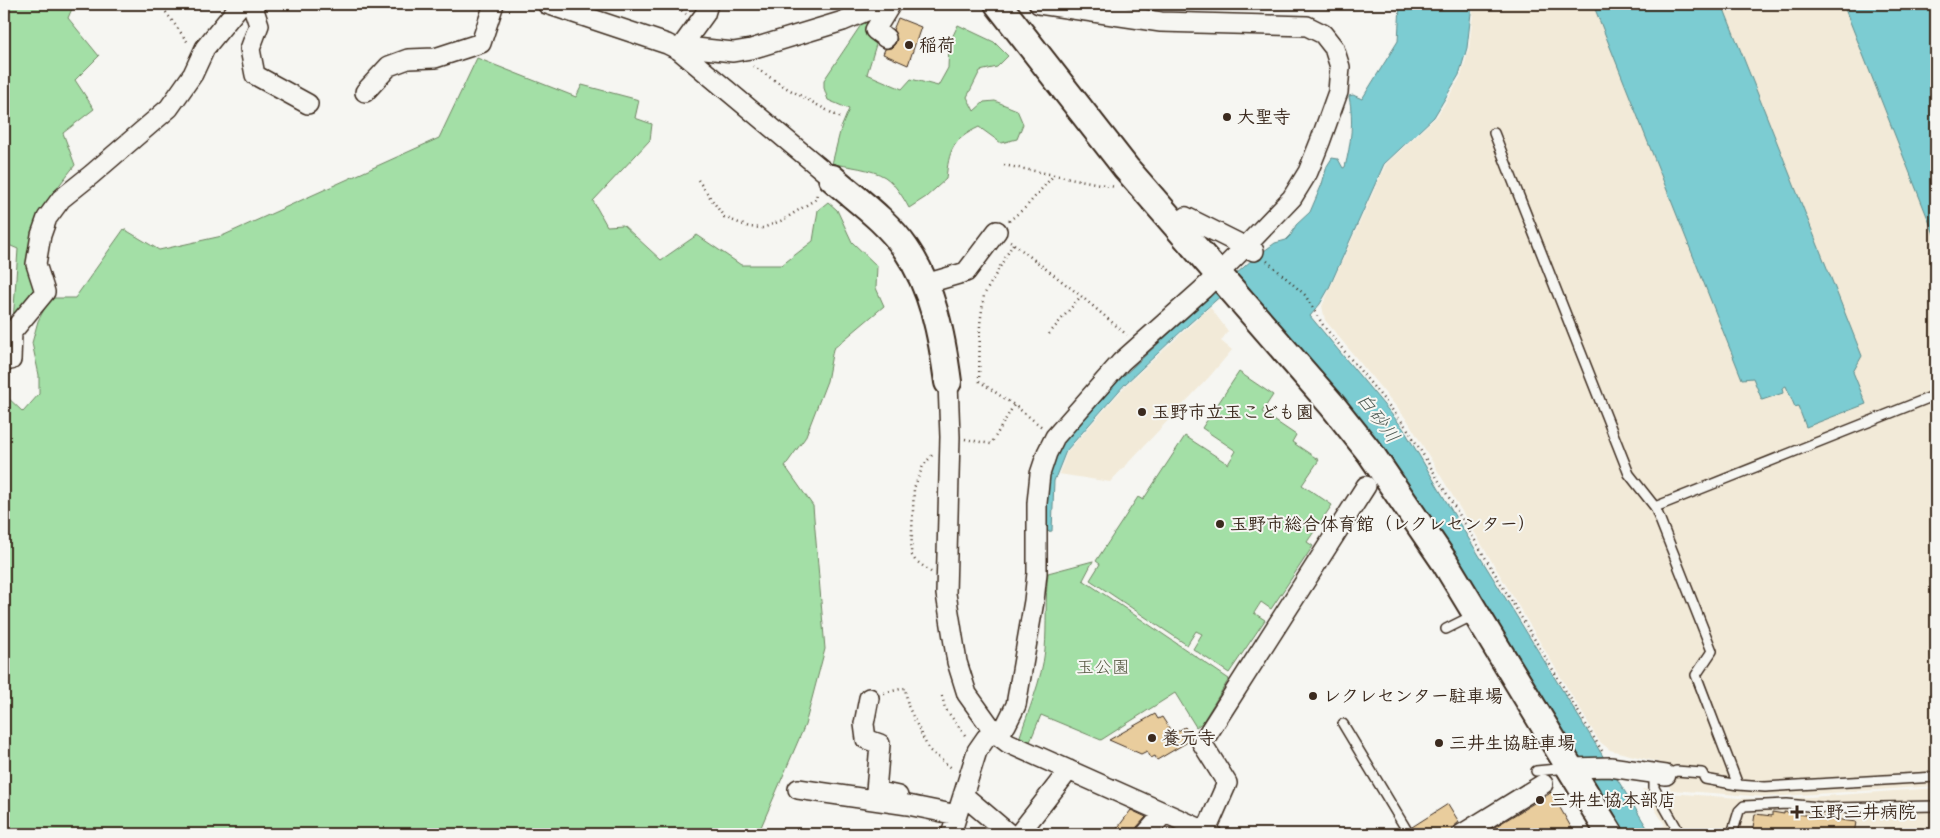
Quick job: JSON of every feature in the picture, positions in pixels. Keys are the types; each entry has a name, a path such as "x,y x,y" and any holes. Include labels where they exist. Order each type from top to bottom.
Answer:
{"street":[{"path":"11,360 12,332 45,292 36,264 41,234 47,218 61,199 169,108 193,74 205,48 241,4"},
{"path":"252,4 258,25 250,49 255,75 308,104"},
{"path":"365,92 389,66 408,59 435,58 481,43 494,4"},
{"path":"547,4 667,44 679,50 825,182 887,226 906,248 925,284 942,340 948,382 950,437 945,584 957,662 967,694 995,733 1008,743 1209,833 1227,783 1202,743 1366,486"},
{"path":"679,50 705,14 708,4"},
{"path":"679,50 696,48 733,52 751,49 843,21 882,4"},
{"path":"886,38 875,30 891,4"},
{"path":"998,4 1126,168 1332,405 1371,454 1444,561 1476,614 1576,768 1610,834"},
{"path":"951,834 977,751 986,738 1006,725 1016,705 1037,573 1037,503 1040,474 1055,437 1121,362 1225,282 1250,248 1292,198 1308,172 1338,92 1340,67 1334,48 1323,34 1307,26 1161,22 1039,4"},
{"path":"1175,226 1186,217 1250,248"},
{"path":"925,284 966,272 997,231"},
{"path":"877,700 864,724 866,739 880,744 876,790 899,796 898,804"},
{"path":"1576,768 1611,767 1660,774"},
{"path":"1019,834 1069,770"},
{"path":"1462,834 1540,777"},
{"path":"965,788 1010,834"},
{"path":"798,789 957,815"},
{"path":"1146,834 1164,812"}],"lane":[{"path":"1494,133 1629,474 1655,507 1712,651 1696,675 1738,785"},
{"path":"1655,507 1936,395"},
{"path":"1446,629 1476,614"},
{"path":"1343,724 1409,834"},
{"path":"1540,777 1576,768"},
{"path":"1680,834 1654,788 1660,774 1676,771 1702,773 1705,779 1738,785 1790,786 1936,777"},
{"path":"1732,834 1739,811 1744,806 1787,804 1829,808 1936,806"}],"path":[{"path":"160,4 199,60"},
{"path":"1004,165 1122,189"},
{"path":"1053,176 1026,207 997,231 1140,346"},
{"path":"698,180 724,217 749,227 763,228 782,220 816,199 825,182"},
{"path":"1013,244 984,295 980,324 979,381 1055,437"},
{"path":"1250,248 1305,296 1323,325 1407,428 1611,767"},
{"path":"1050,334 1080,296"},
{"path":"945,584 915,560 911,554 914,488 923,466 939,446 950,437 991,444 1014,405"},
{"path":"877,700 884,692 905,688 908,706 929,750 965,788"},
{"path":"942,696 945,708 977,751"}],"shaded area":[{"path":"1474,4 1936,4 1936,786 1767,797 1671,790 1658,762 1610,750 1599,741 1408,421 1325,320 1322,306 1386,164 1437,116 1461,76 1469,48"},
{"path":"1210,307 1228,331 1221,341 1232,350 1210,376 1110,482 1059,474 1067,452 1127,384"},
{"name":"玉野三井病院","path":"1936,788 1936,834 1655,834 1653,832 1665,825 1642,789 1669,793 1767,800"}],"green space":[{"path":"4,4 74,4 68,18 99,56 75,80 94,109 63,133 75,165 43,206 31,264 40,291 13,322 18,249 4,243"},
{"path":"882,10 878,38 867,74 902,89 911,79 938,86 948,68 949,44 958,25 994,42 1008,56 997,67 980,71 967,97 974,111 984,102 995,101 1017,110 1023,124 1017,139 1001,143 979,127 963,137 957,142 951,153 946,179 926,197 909,208 895,187 880,174 832,164 841,128 849,109 828,100 824,88 824,80 867,16"},
{"path":"477,58 576,97 582,85 639,100 635,118 652,124 650,140 593,201 607,226 623,225 661,260 697,235 741,265 782,265 813,241 818,210 828,202 837,210 852,242 877,266 876,288 884,306 833,349 827,381 805,438 785,466 813,506 825,649 805,725 758,834 4,834 4,394 23,412 39,394 39,375 32,343 38,321 50,298 75,298 124,229 159,250 222,236 439,138"},
{"name":"玉野市総合体育館（レクレセンター）","path":"1239,372 1273,395 1262,412 1296,435 1292,442 1319,460 1302,485 1332,505 1307,542 1313,546 1271,609 1261,602 1254,613 1265,620 1229,673 1193,649 1202,634 1196,631 1187,645 1090,580 1100,564 1096,561 1138,497 1143,500 1185,436 1228,464 1236,451 1202,428"},
{"name":"玉公園","path":"1093,561 1083,580 1229,679 1202,723 1196,727 1175,693 1101,740 1041,715 1029,744 1019,739 1038,684 1045,650 1048,573"}],"water":[{"name":"白砂川","path":"1400,4 1472,4 1467,48 1459,75 1434,117 1384,164 1328,290 1310,316 1403,428 1456,518 1651,834 1626,834 1380,446 1241,278 1125,384 1066,451 1054,481 1052,531 1044,532 1047,480 1059,448 1121,378 1184,320 1253,259 1275,243 1286,240 1291,235 1296,225 1310,212 1322,184 1327,166 1332,158 1338,159 1343,168 1345,167 1351,132 1349,96 1353,95 1362,99 1398,41"},
{"path":"1593,4 1722,4 1862,356 1853,372 1866,404 1806,427 1798,406 1795,407 1786,386 1782,388 1783,393 1762,400 1753,378 1742,379"},
{"path":"1843,4 1936,4 1936,239"}],"building":[{"path":"898,18 921,27 908,65 883,54 885,49 891,48 895,44 897,39 893,30"},
{"name":"養元寺","path":"1155,714 1158,719 1162,717 1173,734 1185,727 1192,738 1191,740 1157,760 1155,756 1151,758 1147,751 1141,754 1109,740"},
{"name":"三井生協本部店","path":"1551,792 1575,834 1483,834 1549,794"},
{"path":"1448,804 1459,822 1452,828 1451,834 1415,834 1412,827"},
{"path":"1131,810 1146,817 1137,827 1135,834 1113,834"},
{"path":"1772,812 1856,822 1854,834 1752,834 1755,814 1772,816"}],"place":[{"name":"稲荷","path":"909,45"},
{"name":"大聖寺","path":"1227,117"},
{"name":"玉野市立玉こども園","path":"1142,412"},
{"name":"玉野市総合体育館（レクレセンター）","path":"1220,524"},
{"name":"レクレセンター駐車場","path":"1313,696"},
{"name":"養元寺","path":"1152,738"},
{"name":"三井生協駐車場","path":"1439,743"},
{"name":"三井生協本部店","path":"1540,800"},
{"name":"玉野三井病院","path":"1797,812"}]}
